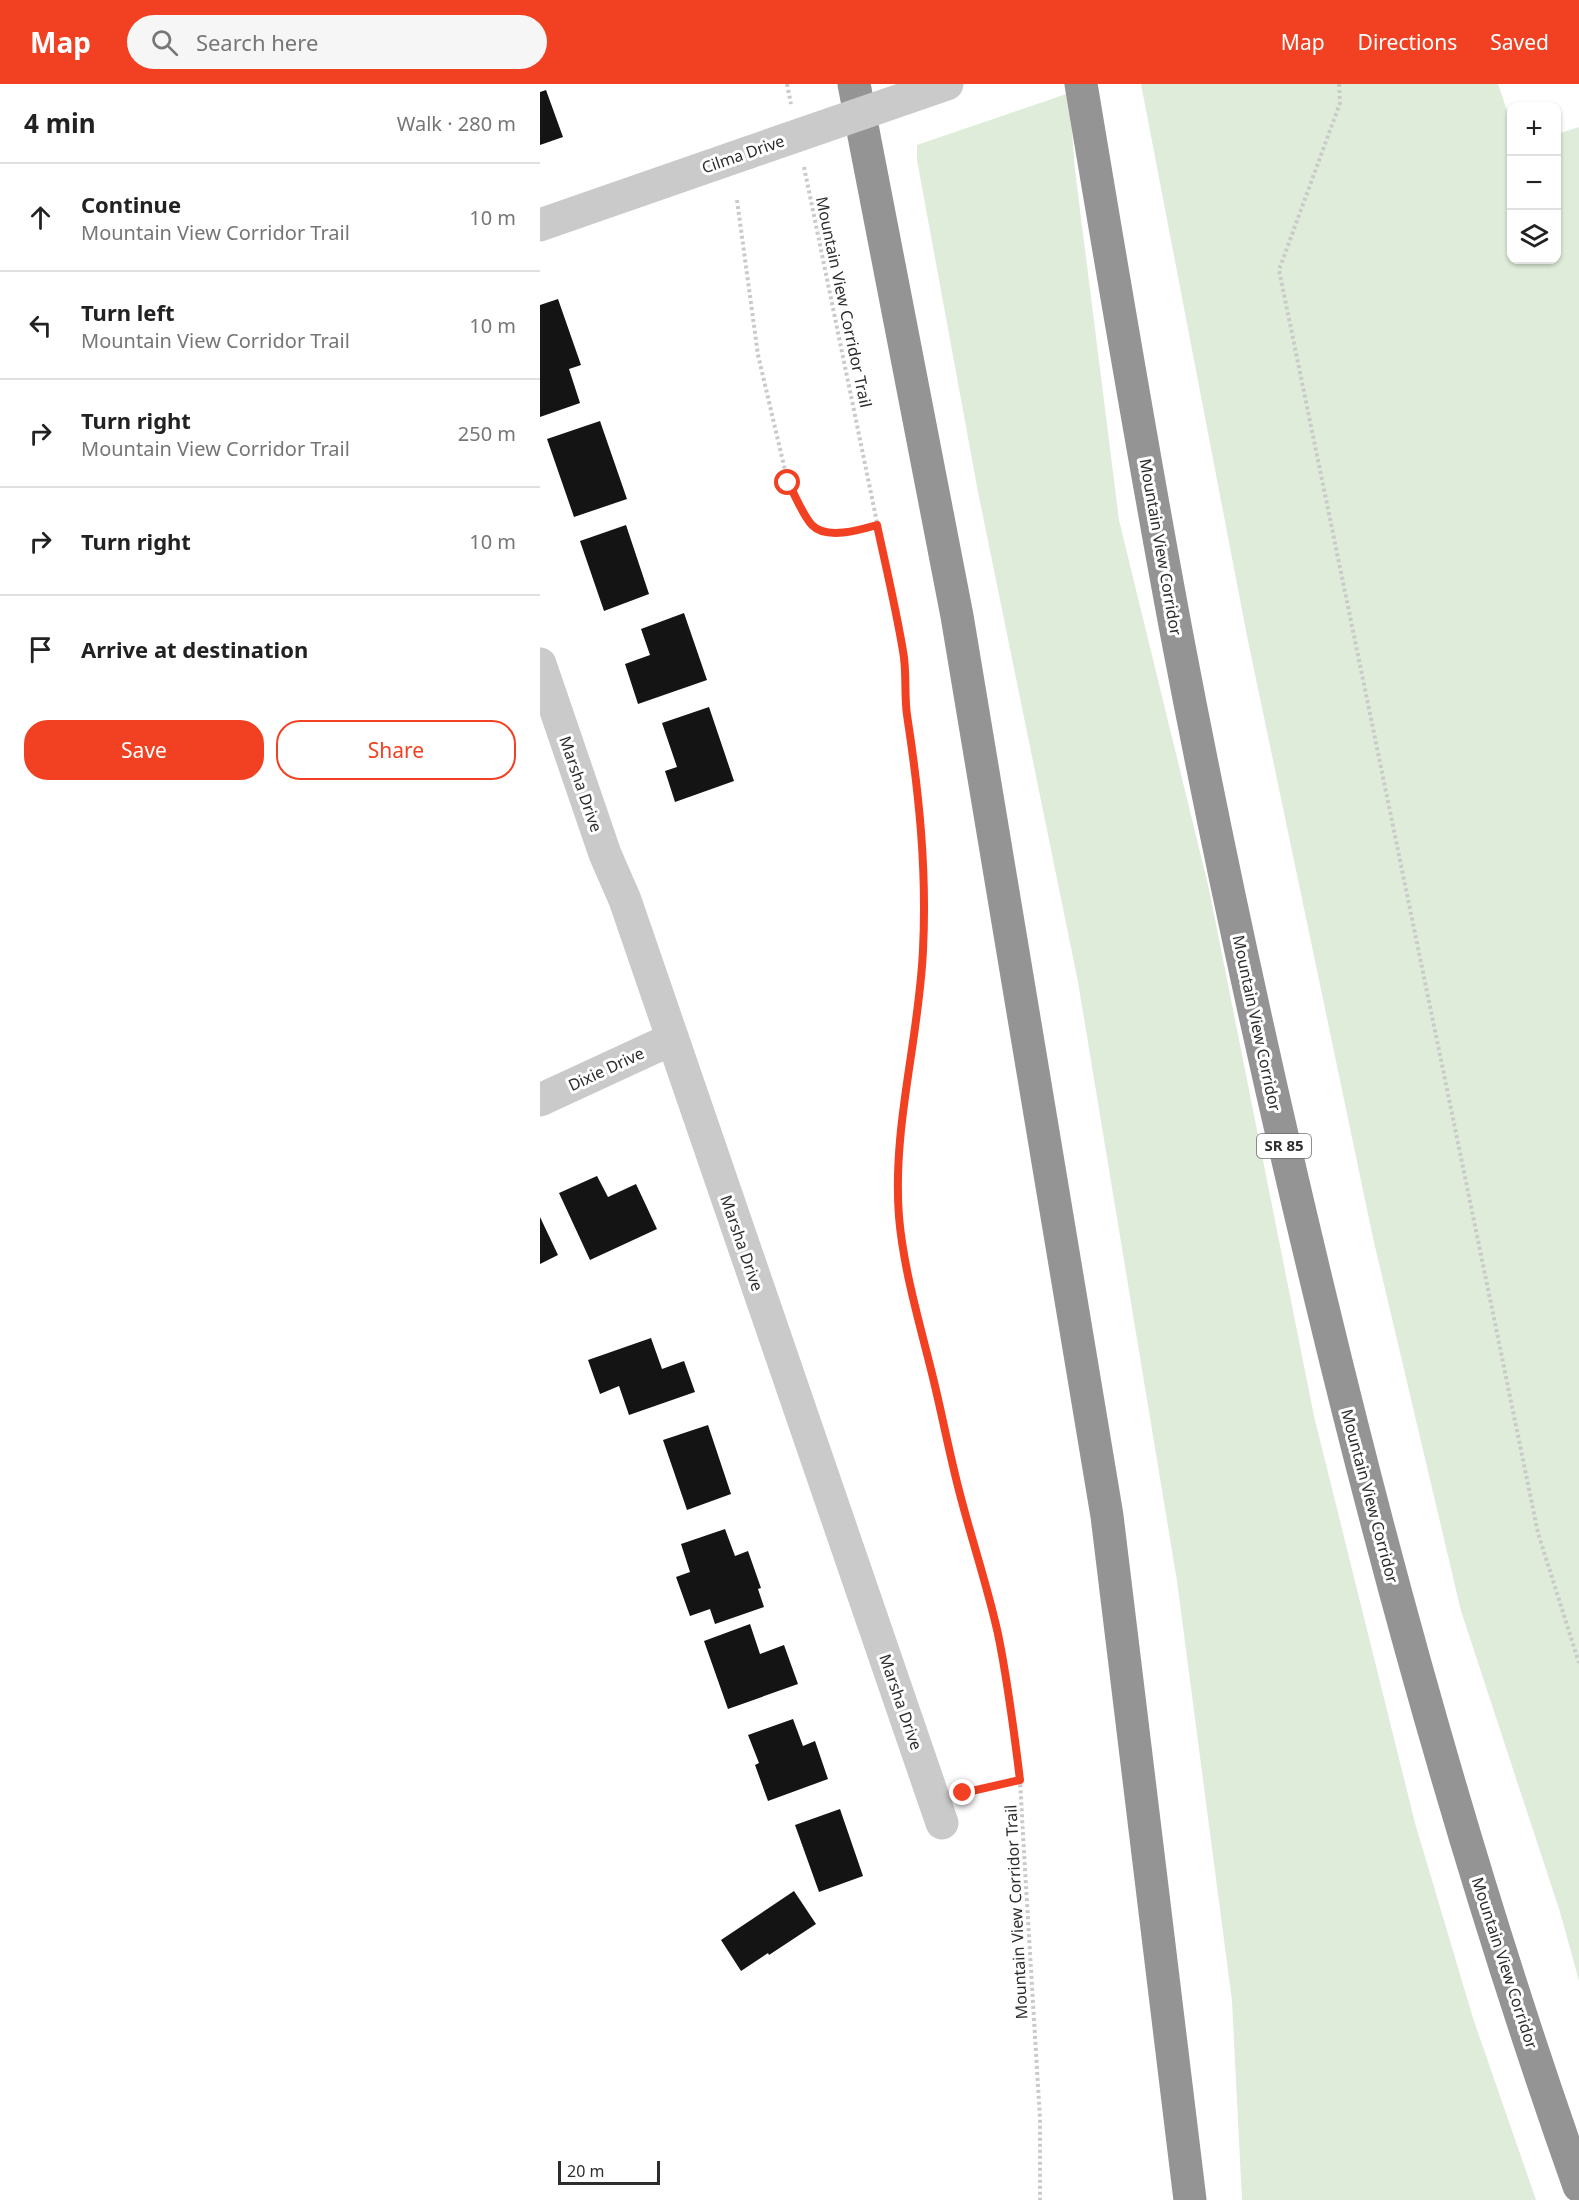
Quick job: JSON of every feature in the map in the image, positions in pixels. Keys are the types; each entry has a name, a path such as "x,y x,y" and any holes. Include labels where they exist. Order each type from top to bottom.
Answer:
{"highway":[{"path":"854,84 957,616 1107,1516 1190,2200"},
{"name":"Mountain View Corridor","path":"1081,84 1178,641 1230,902 1287,1162 1350,1421 1426,1705 1521,2016 1579,2186"}],"street":[{"name":"Cilma Drive","path":"540,225 947,84"},
{"name":"Marsha Drive","path":"540,664 605,854 625,900 942,1823"},
{"name":"Dixie Drive","path":"540,1100 672,1039"}],"path":[{"path":"787,84 792,106"},
{"path":"1339,84 1340,103 1278,270 1538,1533 1579,1663"},
{"name":"Mountain View Corridor Trail","path":"802,161 904,654 906,710 922,825 925,898 918,1009 898,1146 897,1188 911,1285 956,1476 982,1567 1011,1707 1020,1780 1040,2119 1040,2200"},
{"path":"737,200 758,355 788,483 812,526 823,531 843,534 877,525"},
{"path":"963,1793 1020,1780"}],"green space":[{"path":"1141,84 1498,84 1507,110 1507,264 1561,264 1561,133 1579,127 1579,1981 1560,1912 1461,1611 1373,1238 1247,636"},
{"path":"1069,93 1075,170 1119,520 1209,889 1314,1416 1415,1823 1473,2018 1536,2200 1242,2200 1232,2001 1177,1581 1078,982 978,492 917,160 917,145"}],"building":[{"path":"546,90 563,137 540,145 540,92"},
{"path":"558,299 581,365 569,369 580,403 540,417 540,305"},
{"path":"600,421 627,499 574,517 547,439"},
{"path":"626,525 649,594 604,611 580,541"},
{"path":"684,613 707,680 638,704 625,664 650,655 641,629"},
{"path":"709,707 734,781 675,802 665,771 677,767 662,723"},
{"path":"597,1176 608,1197 636,1184 657,1229 590,1260 559,1193"},
{"path":"540,1217 558,1255 540,1264"},
{"path":"651,1338 662,1369 684,1361 695,1392 629,1415 619,1386 600,1394 588,1360"},
{"path":"708,1425 731,1494 687,1510 663,1440"},
{"path":"725,1529 735,1556 748,1551 761,1588 758,1589 764,1607 715,1624 710,1609 690,1616 676,1577 690,1572 681,1544"},
{"path":"750,1624 760,1654 784,1645 798,1684 728,1709 704,1641"},
{"path":"793,1719 803,1746 815,1741 828,1779 768,1801 755,1765 759,1763 748,1735"},
{"path":"840,1809 863,1876 819,1892 795,1825"},
{"path":"794,1891 816,1924 741,1971 721,1940"}],"route":[{"path":"788,483 812,526 823,531 843,534 877,525 904,654 906,710 916,772 925,898 918,1009 898,1146 897,1188 900,1221 911,1285 961,1498 982,1567 998,1636 1011,1707 1020,1780 963,1793"}]}
